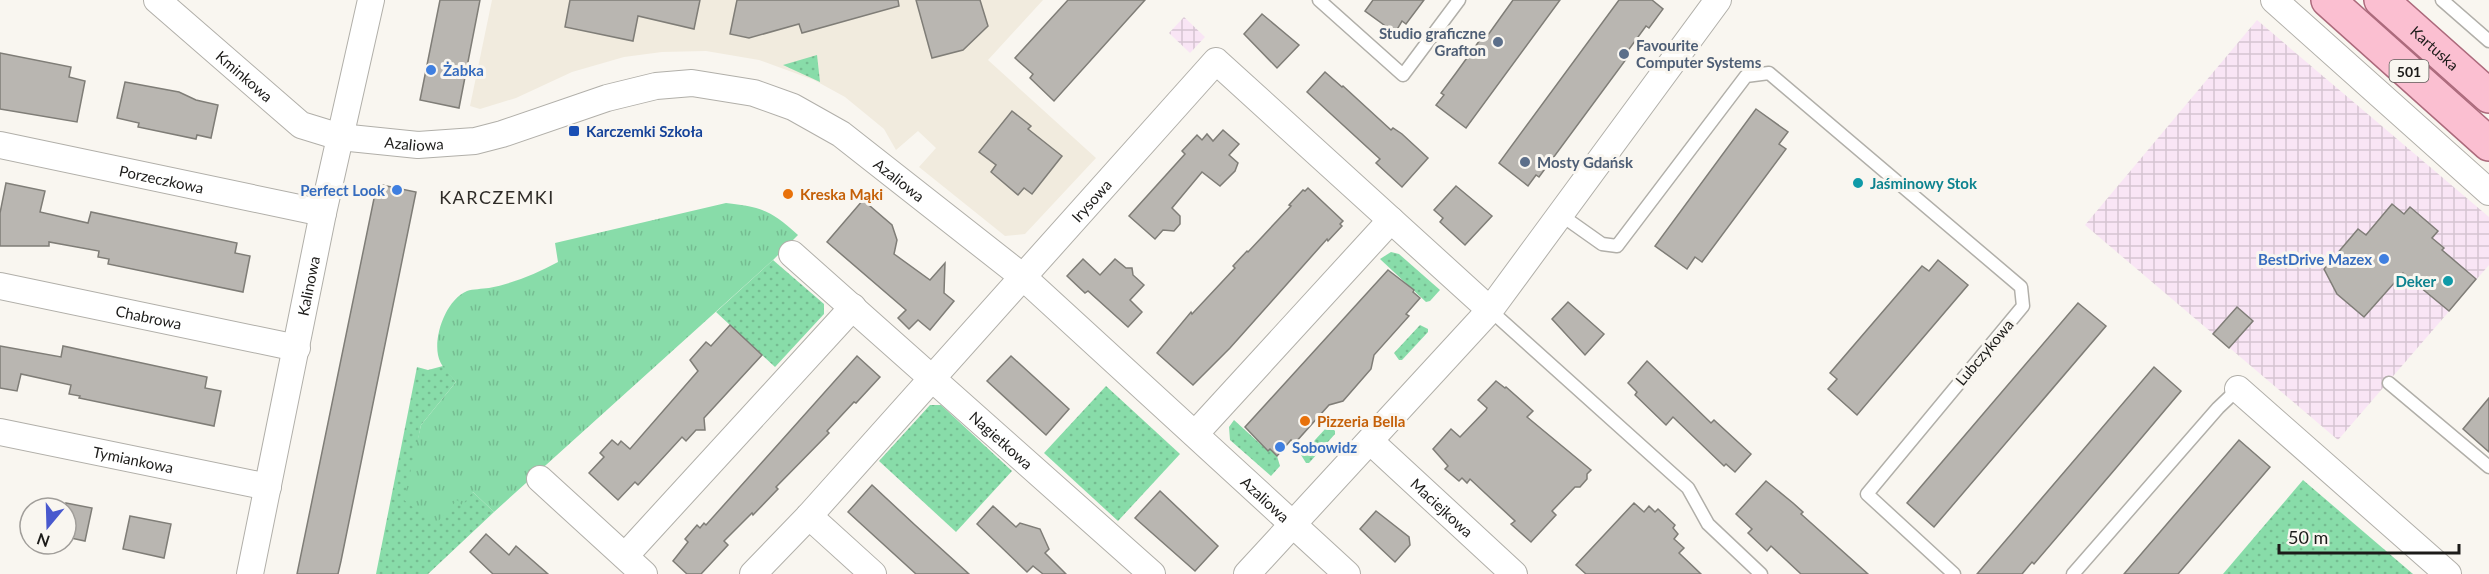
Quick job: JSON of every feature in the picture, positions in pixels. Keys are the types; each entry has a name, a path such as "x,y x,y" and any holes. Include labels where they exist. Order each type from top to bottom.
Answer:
{"main road":[{"name":"501","path":"2328,0 2489,144"},
{"name":"Kartuska","path":"2381,0 2489,96"}],"street":[{"name":"Kminkowa","path":"157,0 301,125 340,137"},
{"name":"Kalinowa","path":"250,574 323,213 371,0"},
{"path":"1247,574 1490,310 1719,0"},
{"path":"2274,0 2489,192"},
{"name":"Irysowa","path":"753,574 809,516 1216,61 1490,310"},
{"name":"Azaliowa","path":"340,137 408,144 452,144 502,134 607,98 656,86 693,83 754,93 793,107 841,134 1023,277 1347,574"},
{"name":"Porzeczkowa","path":"0,146 323,213"},
{"path":"1195,434 1391,220"},
{"name":"Nagietkowa","path":"792,254 1152,574"},
{"name":"Chabrowa","path":"0,286 297,348"},
{"path":"625,556 853,307"},
{"path":"2238,389 2448,574"},
{"name":"Tymiankowa","path":"0,432 268,488"},
{"name":"Maciejkowa","path":"1370,441 1514,574"},
{"path":"540,479 644,574"},
{"path":"809,516 873,574"}],"lane":[{"path":"1319,0 1403,75 1459,0"},
{"path":"2442,0 2489,41"},
{"name":"Lubczykowa","path":"1561,215 1602,244 1617,246 1746,76 1769,73 2021,287 2023,306 1867,494 1954,574"},
{"path":"1490,310 1688,488 1708,524 1761,574"},
{"path":"2389,383 2489,467"},
{"path":"2073,574 2218,408 2238,389"}],"shaded area":[{"path":"492,0 1043,0 988,60 1096,158 1025,234 1005,236 919,167 936,148 918,131 896,150 884,129 845,97 814,80 759,60 706,51 662,52 624,57 572,72 516,98 480,109 470,106"},
{"path":"1184,17 1205,37 1190,53 1169,33"},
{"path":"2257,20 2489,217 2489,265 2338,440 2085,225"}],"green space":[{"path":"817,55 820,82 783,65"},
{"path":"726,203 765,211 798,235 494,512 473,492 462,505 457,500 435,525 404,500 421,425 456,382 441,363 437,347 443,319 453,302 469,290 516,281 558,262 555,243"},
{"path":"1391,252 1399,254 1440,290 1430,301 1426,302 1380,259"},
{"path":"773,260 824,304 824,314 775,367 716,312"},
{"path":"1420,325 1428,329 1428,332 1402,360 1399,360 1394,353"},
{"path":"443,366 456,382 421,425 418,440 457,500 473,492 494,512 428,574 376,574 417,367 428,370"},
{"path":"1106,386 1180,454 1118,521 1044,453"},
{"path":"930,405 941,405 1012,471 956,532 879,461"},
{"path":"1234,420 1268,451 1270,449 1277,456 1280,466 1271,476 1230,440 1229,427"},
{"path":"1330,426 1335,434 1309,463 1306,463 1301,455"},
{"path":"2303,480 2413,574 2223,574"}],"building":[{"path":"440,0 480,0 459,108 420,100"},
{"path":"570,0 700,0 694,29 638,16 633,41 565,27"},
{"path":"737,0 898,0 899,6 802,33 799,24 749,38 730,34"},
{"path":"916,0 980,0 988,26 963,50 932,58"},
{"path":"1068,0 1145,0 1054,101 1030,78 1033,74 1015,58"},
{"path":"1373,0 1424,0 1406,24 1402,21 1395,33 1365,11"},
{"path":"1513,0 1560,0 1466,128 1436,105 1444,95 1441,93 1485,33 1488,35"},
{"path":"1619,0 1652,0 1663,9 1649,28 1646,26 1624,56 1627,58 1539,177 1536,175 1528,186 1499,163"},
{"path":"1262,14 1299,45 1277,68 1244,34"},
{"path":"0,53 71,67 69,77 85,81 77,122 0,109"},
{"path":"1325,72 1391,130 1393,128 1402,134 1428,158 1402,187 1376,163 1380,159 1307,92"},
{"path":"125,82 179,92 196,100 218,105 211,138 197,135 196,139 138,127 139,123 117,118"},
{"path":"1756,109 1788,132 1779,144 1786,149 1702,262 1695,257 1687,269 1655,246"},
{"path":"1012,111 1031,126 1028,129 1062,156 1032,194 1024,188 1018,195 991,172 996,165 979,152"},
{"path":"1223,130 1239,144 1229,155 1238,163 1235,171 1220,186 1202,172 1172,208 1180,216 1180,224 1174,231 1163,230 1155,239 1129,216 1185,154 1182,151 1197,135 1202,140 1207,134 1213,141"},
{"path":"6,183 45,191 40,212 88,223 91,212 237,243 235,253 250,256 243,292 108,264 109,259 98,257 99,251 49,242 49,246 0,246 0,213"},
{"path":"377,184 416,192 341,561 338,574 297,574"},
{"path":"1456,186 1492,216 1465,245 1440,222 1443,218 1434,210"},
{"path":"1308,188 1343,221 1340,224 1342,226 1328,241 1327,239 1230,348 1193,385 1157,353 1191,312 1192,314 1235,268 1233,266 1291,206 1289,205 1303,190"},
{"path":"863,200 892,225 897,240 894,254 930,280 945,263 944,293 954,301 930,330 918,320 909,329 898,318 906,310 827,242"},
{"name":"BestDrive Mazex","path":"2392,204 2404,214 2410,207 2438,231 2432,238 2444,248 2442,250 2476,279 2449,311 2403,273 2364,317 2337,294 2324,269 2358,229 2366,235"},
{"path":"1083,259 1100,275 1115,259 1126,268 1132,268 1133,275 1144,285 1130,300 1142,312 1128,327 1088,291 1085,293 1067,276"},
{"path":"1938,260 1968,285 1857,415 1828,389 1837,379 1830,373 1922,266 1929,271"},
{"path":"1388,270 1414,290 1413,292 1420,298 1406,314 1409,316 1374,355 1371,369 1343,401 1329,405 1294,444 1291,440 1277,456 1270,449 1268,451 1245,427"},
{"path":"1568,302 1604,334 1585,355 1552,319"},
{"path":"2078,303 2106,326 1934,527 1907,503"},
{"path":"2237,307 2253,321 2229,348 2213,334"},
{"path":"730,325 762,355 704,418 705,430 696,430 686,441 682,437 638,485 635,482 618,500 589,473 604,457 600,453 612,440 618,445 621,441 630,449 698,371 690,360 706,342 711,346"},
{"path":"0,346 61,357 63,346 207,377 205,388 221,391 214,426 79,398 80,396 69,394 71,385 21,374 17,391 0,388"},
{"path":"857,356 880,377 776,487 778,489 724,541 728,545 701,574 687,574 673,561 688,542 685,539 697,525 700,528 704,523 706,525"},
{"path":"1011,356 1069,409 1046,435 987,381"},
{"path":"1647,361 1711,423 1714,420 1751,454 1735,472 1726,464 1724,466 1673,417 1666,425 1635,395 1637,392 1628,383"},
{"path":"2154,367 2181,391 2034,564 2032,562 2022,574 1977,574"},
{"path":"1496,381 1533,411 1527,417 1591,470 1580,487 1575,487 1552,511 1556,515 1531,542 1511,524 1515,521 1470,479 1467,483 1462,478 1459,481 1445,469 1448,466 1433,449 1451,429 1460,437 1486,410 1487,408 1478,400"},
{"path":"2489,398 2489,452 2463,429"},
{"path":"2239,440 2270,467 2178,574 2124,574"},
{"path":"1766,481 1803,512 1801,514 1868,574 1801,574 1771,546 1767,551 1748,533 1752,529 1736,514"},
{"path":"872,485 969,574 916,574 848,512"},
{"path":"1160,491 1218,546 1195,571 1135,518"},
{"path":"1634,503 1644,512 1649,506 1655,512 1658,509 1675,525 1673,528 1678,534 1674,539 1684,548 1679,553 1701,574 1586,574 1576,565"},
{"path":"78,505 92,508 85,541 78,540"},
{"path":"993,506 1016,527 1020,523 1040,529 1049,549 1045,553 1066,574 1043,574 1033,566 1027,572 977,524"},
{"path":"1376,511 1409,537 1410,545 1395,562 1360,529"},
{"path":"130,516 171,524 164,558 123,549"},
{"path":"486,534 509,555 516,546 548,574 493,574 470,552"}],"place":[{"name":"Studio graficzne Grafton","path":"1498,42"},
{"name":"Favourite Computer Systems","path":"1624,54"},
{"name":"Żabka","path":"431,70"},
{"name":"Karczemki Szkoła","path":"574,131"},
{"name":"Mosty Gdańsk","path":"1525,162"},
{"name":"Jaśminowy Stok","path":"1858,183"},
{"name":"Perfect Look","path":"397,190"},
{"name":"Kreska Mąki","path":"788,194"},
{"name":"BestDrive Mazex","path":"2384,259"},
{"name":"Deker","path":"2448,281"},
{"name":"Pizzeria Bella","path":"1305,421"},
{"name":"Sobowidz","path":"1280,447"}],"district":[{"name":"KARCZEMKI","path":"497,197"}]}
